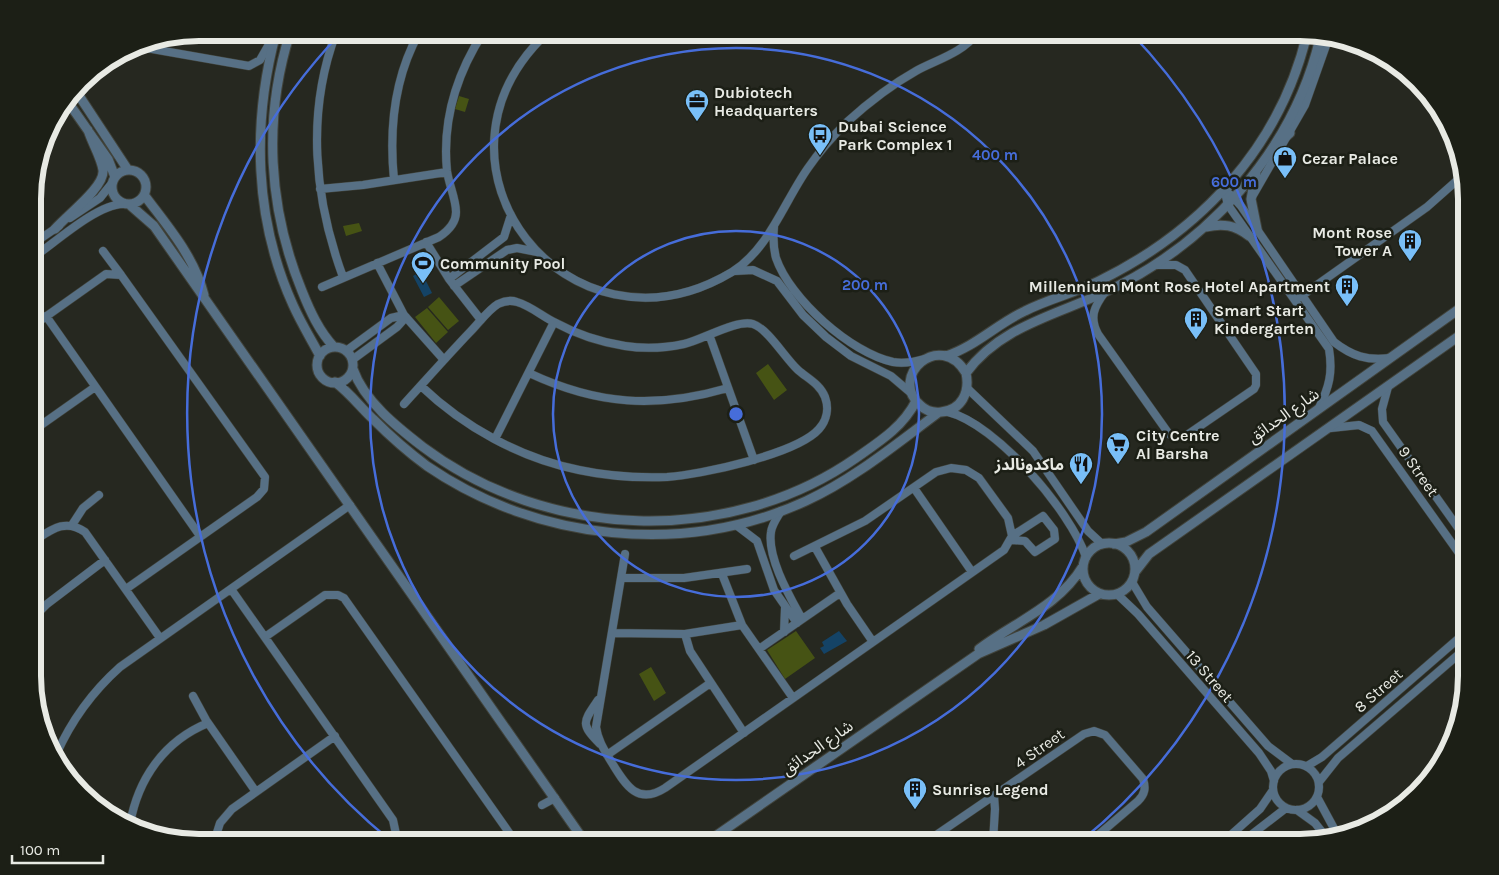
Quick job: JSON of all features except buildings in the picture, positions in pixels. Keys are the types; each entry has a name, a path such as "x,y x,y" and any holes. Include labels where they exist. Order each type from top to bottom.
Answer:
{"street":[{"path":"538,42 519,63 508,82 496,124 496,167 499,184 511,215 521,233 537,252 557,269 579,283 603,292 628,298 653,298 677,295 699,288 733,272 749,258 774,224 807,168 845,124 891,87 960,49 968,41"},
{"path":"152,49 249,66 260,60 270,42"},
{"path":"274,42 266,72 260,122 260,164 263,197 282,277 293,304 320,356"},
{"path":"288,42 278,80 272,123 275,189 282,229 298,282 321,332 334,347 346,350 385,322 390,316 396,301"},
{"path":"333,42 326,64 318,106 316,148 326,225 343,277"},
{"path":"394,180 392,141 395,102 407,60 415,42"},
{"path":"322,287 444,234 455,219 455,206 447,172 446,134 452,97 463,66 477,42"},
{"path":"1305,42 1296,71 1270,128 1227,193 1228,205 1329,349 1332,368 1329,387 1319,408"},
{"path":"946,356 972,345 1004,322 1026,310 1098,282 1148,254 1256,170 1270,150 1300,95 1318,43"},
{"path":"1251,199 1290,133 1317,76 1327,44"},
{"path":"41,252 100,211 115,204 136,204 145,196 147,188 142,175 128,170 79,97"},
{"path":"72,107 108,159 114,180 114,196 154,226 579,834"},
{"path":"55,228 103,180 103,170 88,130"},
{"path":"1270,150 1290,133"},
{"path":"41,238 100,198 114,180 128,170"},
{"path":"1256,170 1251,199 1257,229"},
{"path":"320,189 447,172"},
{"path":"1295,301 1427,207 1456,181"},
{"path":"1227,193 1257,229 1334,342 1346,351 1360,357 1375,360 1390,358"},
{"path":"145,196 180,242 197,274 205,300"},
{"path":"966,373 981,354 1007,335 1044,317 1105,292 1156,265 1206,227 1228,205"},
{"path":"449,279 504,237 511,215"},
{"path":"733,272 753,270 770,276 785,289 804,315 826,337 851,356 891,376 929,411 938,413 948,412 957,407 964,399 968,389 966,373 962,365 946,356 934,355 904,363 884,359 854,344 826,323 802,299 780,267 774,248 774,224"},
{"path":"1206,227 1227,224 1239,228 1249,236"},
{"path":"426,242 449,279 481,320"},
{"path":"454,286 512,249 537,252"},
{"path":"103,251 265,477 266,483 261,494 126,589"},
{"path":"474,260 480,269"},
{"path":"377,263 405,316 444,360"},
{"path":"1105,292 1093,312 1094,328 1165,430 1173,437 1184,437 1254,389 1257,379 1256,374 1185,270 1176,265 1156,265"},
{"path":"441,267 463,268"},
{"path":"41,320 106,274 122,276"},
{"path":"463,297 468,277"},
{"path":"1295,284 1305,287 1318,285"},
{"path":"404,404 420,386 481,320 497,305 511,301 525,305 578,334 604,343 631,347 657,348 684,344 737,325 755,325 763,330 785,357 816,384 824,395 828,407 825,420 818,431 780,450 754,460 689,475 621,476 557,465 515,449 449,411 420,386"},
{"name":"شارع الحدائق","path":"1114,544 1126,542 1146,532 1457,310"},
{"path":"46,316 200,536"},
{"path":"334,347 320,356 318,362 320,374 329,381 335,382 344,380 353,365 392,331 405,316"},
{"path":"385,322 405,316"},
{"path":"496,439 554,322"},
{"path":"375,329 381,339"},
{"path":"392,331 417,330"},
{"path":"710,336 754,460"},
{"path":"948,412 974,422 1019,461 1073,530 1084,561 1086,582 1099,594 1117,594 1132,582 1135,572 1150,554 1457,338"},
{"path":"346,350 360,386 385,414 412,439 450,466 485,484 533,504 614,520 652,521 704,517 748,508 782,497 829,475 870,448 905,419 916,401"},
{"path":"911,393 910,380 912,374 924,359"},
{"path":"529,373 576,392 627,402 678,400 728,388"},
{"path":"335,382 389,435 427,465 478,495 531,516 583,529 644,535 674,534 736,525 806,501 854,475 938,413"},
{"path":"41,425 95,387"},
{"name":"9 Street","path":"1388,387 1382,409 1383,422 1457,526"},
{"path":"968,389 1033,451 1088,531 1102,544"},
{"name":"9 Street","path":"1331,428 1358,425 1372,431 1457,550"},
{"path":"794,556 865,521 943,469 958,468 973,473 984,484 1008,518 1011,538"},
{"path":"914,488 972,572"},
{"path":"72,525 83,508 99,495"},
{"path":"60,748 74,720 104,682 160,638 350,505"},
{"path":"781,511 772,525 770,538 777,566 793,601 799,621"},
{"path":"625,554 596,727 607,755 628,788 640,794 653,794 665,788 1004,550 1011,538 1043,516 1054,530 1055,539 1036,552 1025,541 1011,538"},
{"path":"41,536 57,526 72,525 85,532 160,638"},
{"path":"736,525 757,541 778,596 785,608 799,621"},
{"path":"1084,561 1092,549 1102,544 1114,544 1130,553 1135,572"},
{"path":"815,547 840,593 873,642"},
{"path":"41,610 105,560"},
{"name":"شارع الحدائق","path":"944,676 986,644 1022,622 1061,594 1070,586 1084,561"},
{"path":"621,578 663,579 722,574 747,569"},
{"path":"722,574 742,625 793,698"},
{"name":"13 Street","path":"1132,582 1147,607 1268,746 1292,764"},
{"path":"231,589 393,820 396,834"},
{"path":"778,596 787,590"},
{"path":"759,649 840,593"},
{"path":"265,637 326,595 338,594 344,598 508,834"},
{"name":"شارع الحدائق","path":"719,834 978,654 1044,625 1099,594"},
{"name":"13 Street","path":"1117,594 1138,614 1259,754 1268,766 1274,781"},
{"path":"793,601 799,607 816,610"},
{"path":"784,632 785,608"},
{"path":"612,633 685,634 742,625"},
{"path":"685,634 690,651 709,684 744,733"},
{"name":"8 Street","path":"1307,766 1326,753 1457,640"},
{"name":"8 Street","path":"1319,782 1338,758 1457,656"},
{"path":"607,755 709,684"},
{"path":"193,696 208,723 256,792"},
{"path":"600,697 585,722 587,731 602,745"},
{"path":"131,818 138,794 154,764 179,738 208,723"},
{"name":"4 Street","path":"939,833 1084,734 1094,731 1108,739 1143,779 1145,788 1138,801 1100,833"},
{"path":"216,834 225,816 335,736"},
{"path":"1233,833 1260,809 1273,790 1274,781 1280,770 1292,764 1307,766 1319,782 1317,797 1309,806 1297,810"},
{"path":"1273,790 1276,797 1286,808 1297,810 1315,823 1322,832"},
{"path":"994,796 994,833"},
{"path":"1317,797 1335,830"},
{"path":"542,805 555,798"},
{"path":"980,806 987,808 995,817"},
{"path":"1254,833 1286,808"}],"green space":[{"path":"459,96 469,99 465,112 455,109"},
{"path":"359,223 362,231 346,236 343,226"},
{"path":"439,297 459,321 448,330 428,307"},
{"path":"427,308 448,332 436,343 415,317"},
{"path":"768,364 787,390 774,400 756,373"},
{"path":"796,631 815,658 785,679 767,650"},
{"path":"651,667 666,693 654,701 639,674"}],"water":[{"name":"Community Pool","path":"421,271 432,293 424,297 413,276"},
{"path":"839,631 847,641 824,654 820,648 824,646 822,642"}],"place":[{"name":"Dubiotech Headquarters","path":"697,122"},
{"name":"Dubai Science Park Complex 1","path":"820,156"},
{"name":"Cezar Palace","path":"1285,179"},
{"name":"Mont Rose Tower A","path":"1410,262"},
{"name":"Community Pool","path":"423,284"},
{"name":"Millennium Mont Rose Hotel Apartment","path":"1347,307"},
{"name":"Smart Start Kindergarten","path":"1196,340"},
{"name":"City Centre Al Barsha","path":"1118,465"},
{"name":"ماكدونالدز","path":"1081,485"},
{"name":"Sunrise Legend","path":"915,810"}]}
